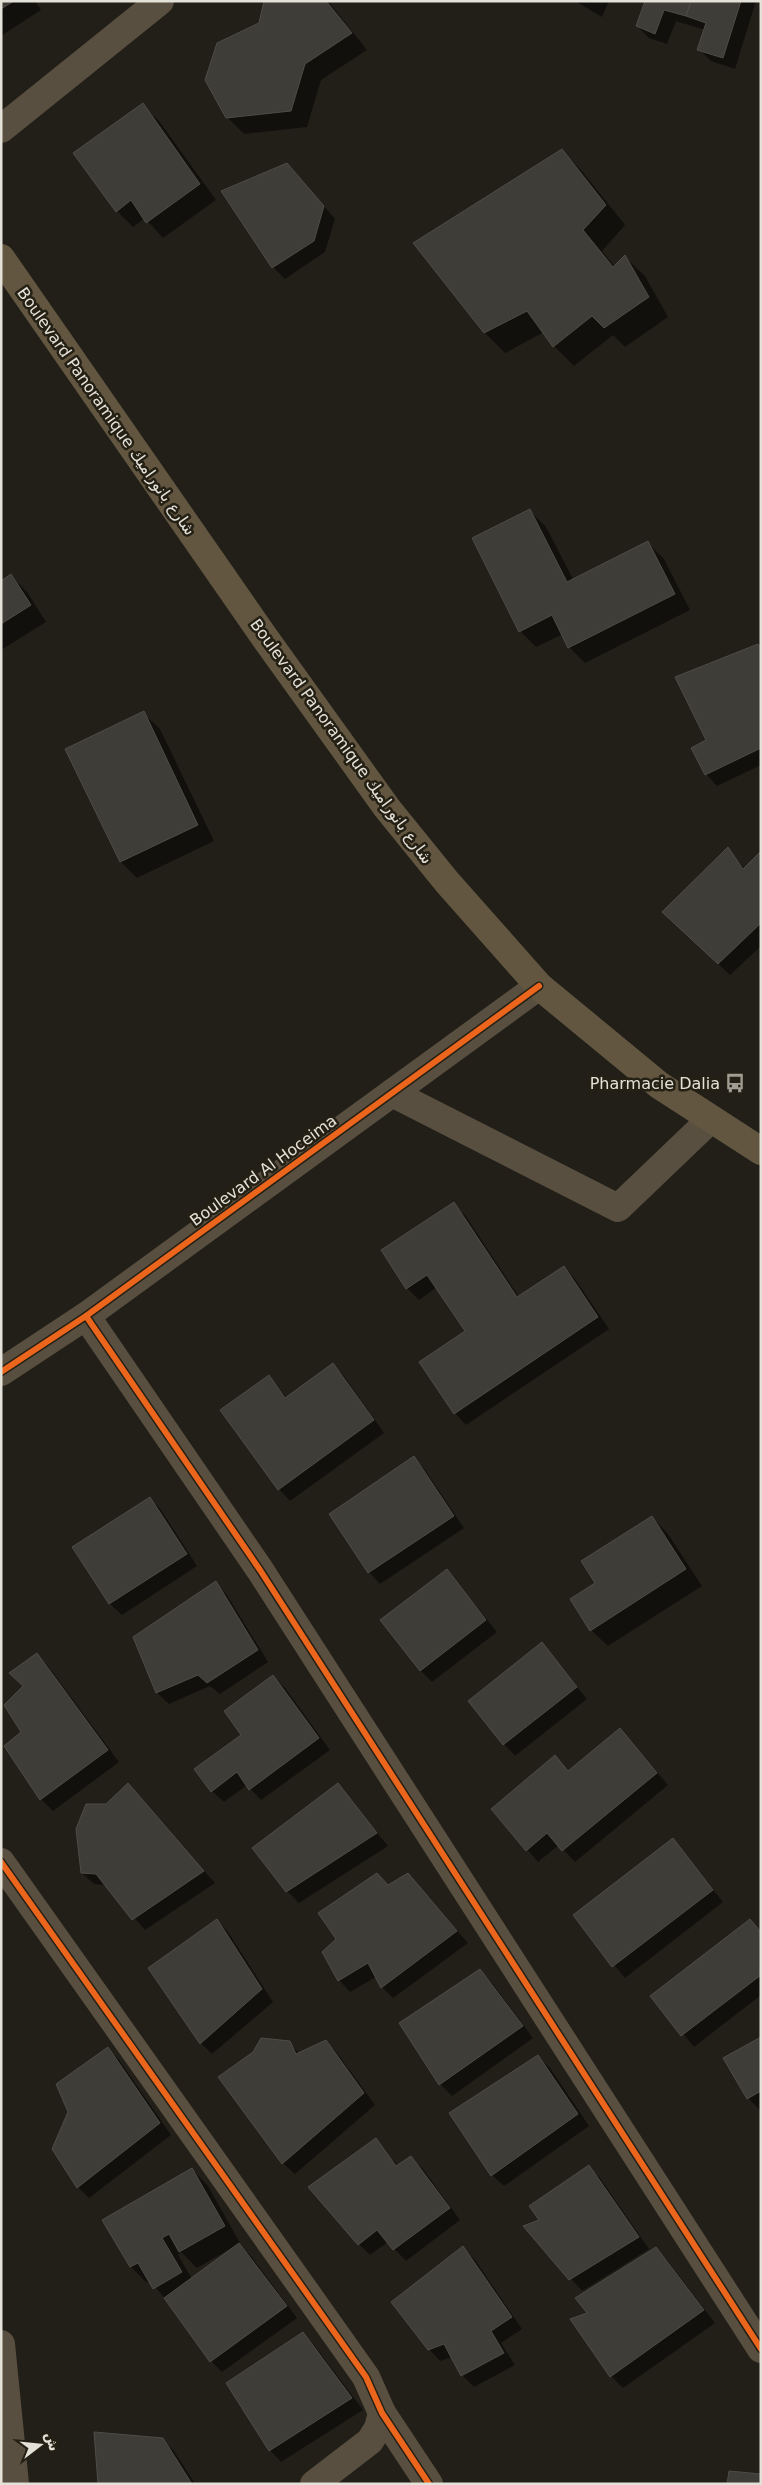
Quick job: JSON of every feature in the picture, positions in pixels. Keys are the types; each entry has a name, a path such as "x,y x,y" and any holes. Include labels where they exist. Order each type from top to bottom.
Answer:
{"main road":[{"name":"Boulevard Panoramique شارع بانوراميك","path":"1,258 265,638 387,808 447,882 538,986 638,1069 761,1151"}],"street":[{"path":"1,129 160,1"},
{"name":"Boulevard Al Hoceima","path":"1,1372 86,1316 538,986"},
{"path":"392,1093 618,1208 712,1119"},
{"path":"86,1316 260,1570 761,2349"},
{"path":"1,1862 366,2377 382,2413 429,2484"},
{"path":"1,2344 5,2409 15,2484"},
{"path":"314,2484 370,2441 378,2428 382,2413"}],"building":[{"path":"1,1 14,1 1,9"},
{"path":"264,1 326,1 352,33 305,64 291,111 226,118 205,80 217,43 259,23"},
{"path":"645,1 691,1 686,16 664,10 655,34 636,26"},
{"path":"691,1 741,1 723,58 697,50 706,23 686,16"},
{"path":"143,103 200,184 146,223 131,200 116,212 73,153"},
{"path":"562,149 606,205 583,230 613,267 625,255 649,297 604,328 592,316 553,347 527,311 484,333 413,243"},
{"path":"287,163 324,206 314,241 272,268 221,191"},
{"path":"530,509 567,582 648,541 675,594 568,648 552,615 519,632 472,538"},
{"path":"11,574 31,605 1,624 1,581"},
{"path":"758,644 761,648 761,748 705,775 691,748 706,740 675,677"},
{"path":"144,711 198,825 120,862 65,749"},
{"path":"728,847 743,869 761,851 761,923 718,964 662,912"},
{"path":"454,1202 517,1297 564,1266 598,1317 454,1414 419,1362 465,1331 427,1275 406,1289 381,1250"},
{"path":"333,1363 374,1420 278,1490 220,1410 269,1375 285,1398"},
{"path":"414,1456 454,1516 368,1573 329,1514"},
{"path":"150,1497 187,1554 109,1604 72,1547"},
{"path":"652,1516 686,1569 590,1631 570,1599 595,1583 581,1561"},
{"path":"447,1569 486,1620 420,1671 380,1620"},
{"path":"216,1581 258,1650 207,1683 198,1675 156,1693 133,1637"},
{"path":"542,1642 577,1687 503,1745 468,1701"},
{"path":"37,1653 108,1750 40,1800 4,1746 21,1732 4,1705 23,1686 9,1673"},
{"path":"273,1675 319,1738 249,1790 237,1772 211,1792 194,1769 241,1735 224,1711"},
{"path":"620,1728 657,1773 562,1851 547,1833 526,1851 491,1809 555,1755 568,1771"},
{"path":"128,1783 204,1871 132,1920 96,1874 81,1873 76,1829 86,1804 106,1804"},
{"path":"338,1783 377,1833 286,1892 252,1848"},
{"path":"673,1838 713,1890 612,1967 573,1915"},
{"path":"377,1873 388,1885 408,1873 457,1931 381,1988 368,1963 338,1981 322,1952 336,1939 318,1913"},
{"path":"217,1919 262,1989 200,2044 148,1968"},
{"path":"750,1919 761,1932 761,1975 681,2036 650,1996"},
{"path":"480,1969 523,2026 439,2085 399,2023"},
{"path":"761,2037 761,2091 747,2099 723,2058"},
{"path":"261,2038 290,2041 296,2054 326,2040 364,2093 282,2164 218,2077 253,2052"},
{"path":"108,2047 160,2123 77,2188 52,2149 68,2112 56,2084"},
{"path":"538,2055 578,2114 491,2176 449,2113"},
{"path":"376,2138 396,2166 411,2156 450,2208 393,2250 377,2230 358,2245 308,2187"},
{"path":"589,2165 639,2237 569,2280 523,2226 539,2220 529,2206"},
{"path":"192,2168 225,2226 179,2252 169,2234 162,2238 182,2272 153,2289 138,2263 130,2267 102,2220"},
{"path":"239,2243 287,2306 210,2362 164,2298"},
{"path":"463,2246 512,2317 491,2331 504,2353 461,2376 444,2344 428,2350 391,2302"},
{"path":"656,2247 704,2310 610,2377 570,2319 587,2313 575,2298"},
{"path":"303,2332 352,2398 269,2451 226,2383"},
{"path":"94,2432 163,2438 192,2484 98,2484"},
{"path":"729,2471 761,2474 761,2484 727,2484"}],"cycle path":[{"path":"1,1372 86,1316 539,986"},
{"path":"86,1316 260,1570 761,2349"},
{"path":"1,1862 366,2377 382,2413 429,2484"}],"place":[{"name":"Pharmacie Dalia","path":"735,1083"}]}
